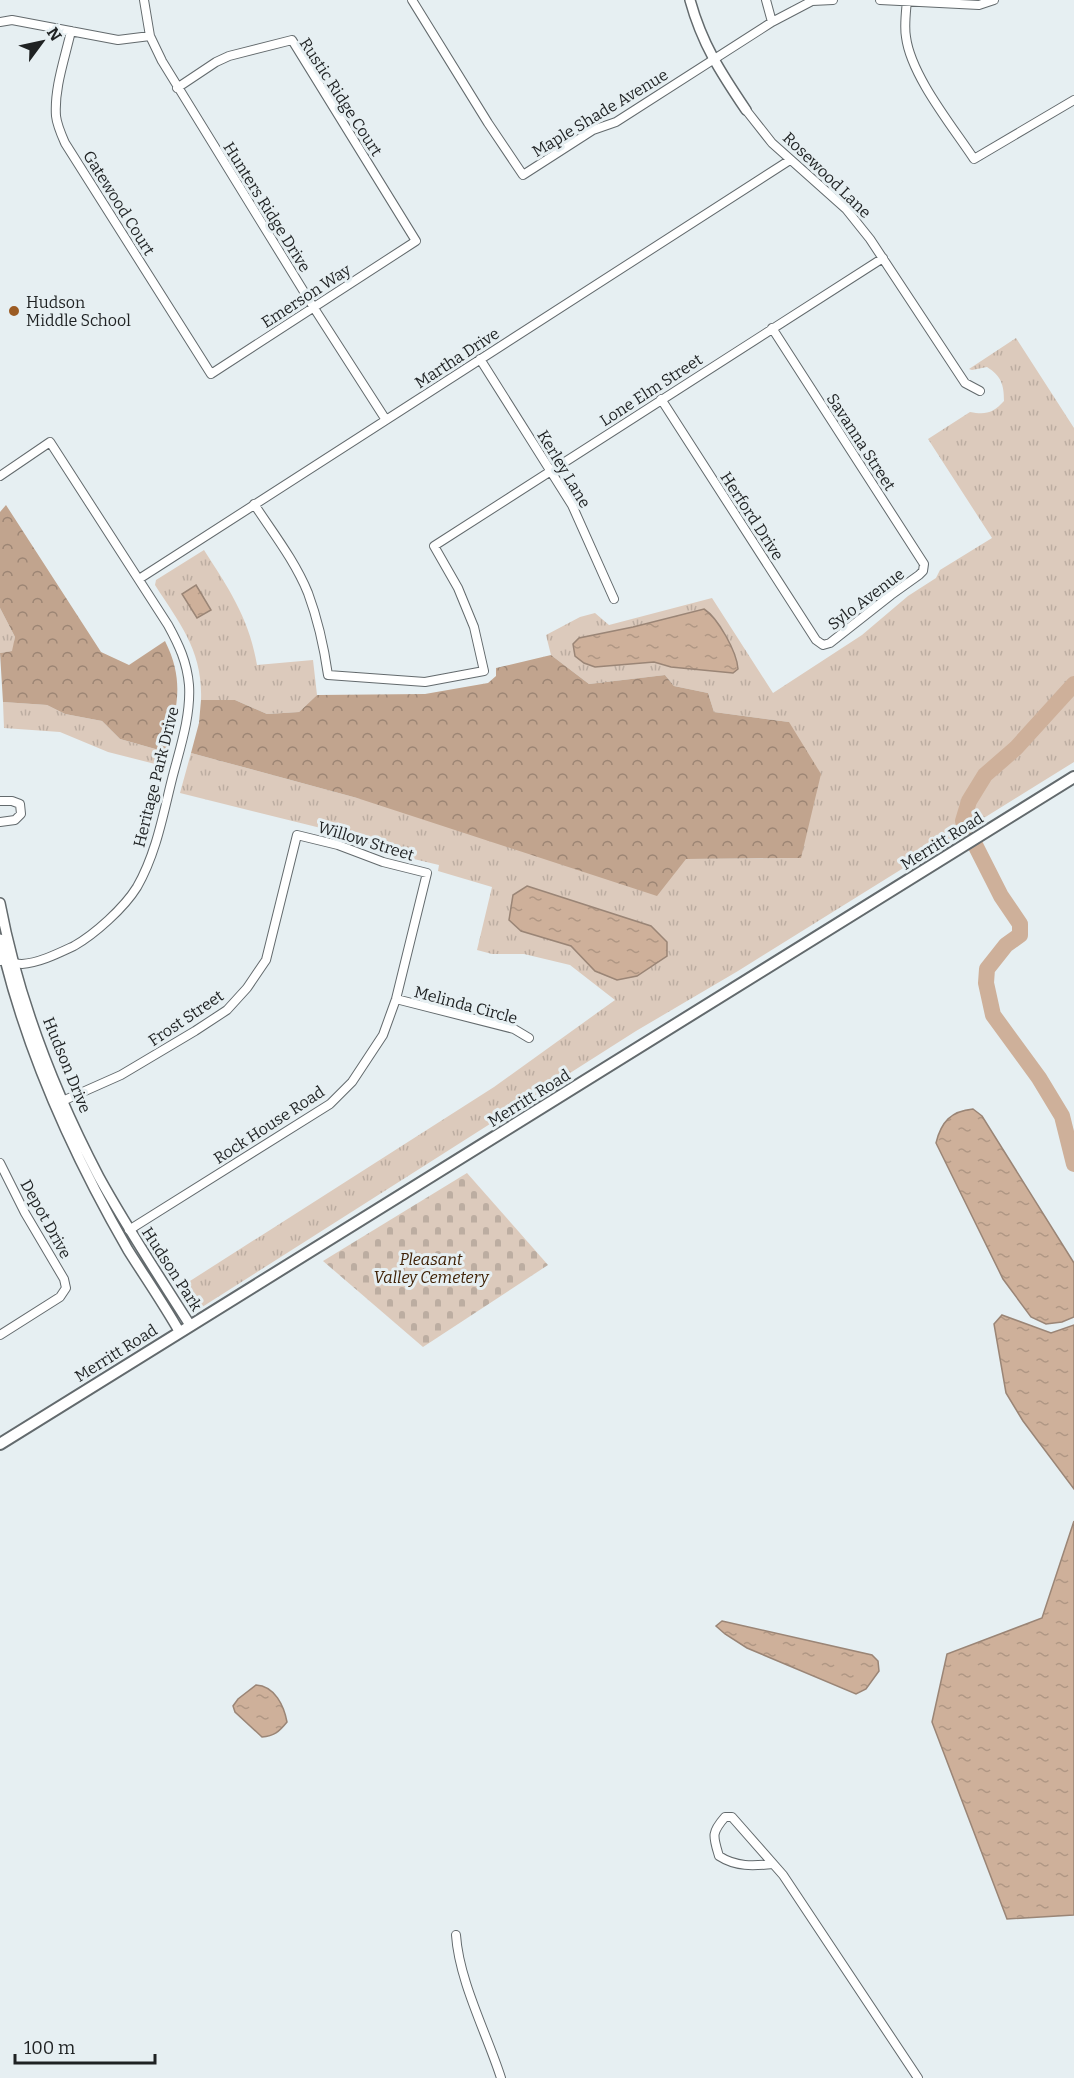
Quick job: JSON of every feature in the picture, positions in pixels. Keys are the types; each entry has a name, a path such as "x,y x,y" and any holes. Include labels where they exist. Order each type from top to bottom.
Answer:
{"main road":[{"name":"Merritt Road","path":"0,1444 1074,777"}],"street":[{"name":"Hunters Ridge Drive","path":"144,0 150,36 177,88 386,420"},
{"name":"Maple Shade Avenue","path":"412,0 523,175 593,130 616,122 713,60"},
{"name":"Rosewood Lane","path":"690,0 698,27 713,60 746,110 772,143 846,209 883,258 964,383 980,391"},
{"path":"766,0 772,22"},
{"path":"713,60 772,22 812,1 833,0"},
{"path":"880,0 979,5 994,0"},
{"path":"907,1 905,37 912,59 928,89 974,159 1074,100"},
{"path":"0,22 12,20 118,40 150,36"},
{"name":"Gatewood Court","path":"71,31 57,97 58,128 65,143 211,374"},
{"name":"Rustic Ridge Court","path":"177,88 229,56 292,40 416,241"},
{"name":"Martha Drive","path":"139,579 790,160"},
{"name":"Emerson Way","path":"211,374 416,241"},
{"name":"Lone Elm Street","path":"254,504 293,564 307,591 317,620 328,675 425,682 484,671 470,617 458,588 434,546 883,258"},
{"name":"Savanna Street","path":"772,328 924,564 923,571"},
{"name":"Kerley Lane","path":"480,359 572,505 614,599"},
{"name":"Herford Drive","path":"661,399 816,640 823,645"},
{"name":"Heritage Park Drive","path":"0,477 50,442 168,625 184,656 189,686 187,722 150,858 136,888 111,918 75,945 26,964 5,965"},
{"name":"Sylo Avenue","path":"823,645 838,638 923,571"},
{"path":"0,801 20,804 21,814 15,820 0,822"},
{"name":"Willow Street","path":"297,835 338,845 382,862 427,873"},
{"name":"Frost Street","path":"58,1103 121,1075 195,1030 227,1010 247,988 266,960 297,835"},
{"name":"Rock House Road","path":"129,1230 330,1104 352,1082 383,1035 396,999 427,873"},
{"name":"Hudson Drive","path":"0,903 5,965"},
{"name":"Hudson Drive","path":"0,939 5,965 41,1074 129,1230"},
{"name":"Melinda Circle","path":"396,999 514,1029 529,1038"},
{"name":"Hudson Drive","path":"58,1103 128,1250"},
{"name":"Depot Drive","path":"0,1163 25,1213 64,1279 66,1288 60,1297 0,1335"},
{"name":"Hudson Park","path":"129,1230 190,1324"},
{"name":"Hudson Park","path":"128,1250 179,1331"},
{"path":"773,1864 754,1866 730,1864 719,1857 714,1843 715,1830 725,1817 732,1817 783,1875 918,2078"},
{"path":"456,1935 467,1984 501,2078"}],"green space":[{"path":"1016,338 1074,428 1074,762 738,971 636,1031 199,1309 192,1309 179,1288 494,1087 615,1000 570,965 524,954 492,954 477,950 492,887 438,871 439,865 397,855 341,833 180,793 191,753 357,798 686,859 801,858 789,722 714,712 708,693 674,686 665,675 589,684 551,655 546,635 580,617 595,613 609,625 712,598 773,693 862,635 908,596 936,578 940,570 992,538 928,439 970,412 989,412 1004,401 1002,385 996,374 987,367 969,369"},
{"path":"6,505 101,652 129,665 165,641 177,683 176,709 166,752 120,739 102,721 65,714 47,705 3,702 0,653 12,651 15,637 0,608 0,512"},
{"path":"204,550 230,591 243,618 257,665 313,660 317,695 299,712 267,714 235,700 201,700 201,683 194,652 181,626 155,585 156,580"},
{"path":"0,608 15,637 13,651 0,653"},
{"path":"551,655 589,684 665,675 674,686 708,693 714,712 789,722 821,774 801,858 686,859 657,896 357,798 191,753 199,723 201,700 235,700 267,714 299,712 317,695 425,694 488,683 496,676 496,668"},
{"path":"3,702 47,705 65,714 102,721 120,739 166,752 163,766 108,752 60,732 4,728"},
{"name":"Pleasant Valley Cemetery","path":"467,1173 548,1265 423,1347 323,1261"}],"water":[{"path":"196,585 211,610 197,618 182,594"},
{"path":"704,609 721,627 730,645 738,669 733,673 671,667 654,662 595,667 575,656 573,644 579,638"},
{"path":"527,886 651,926 667,942 667,956 637,976 617,980 595,971 571,946 521,931 509,920 513,895"},
{"path":"973,1109 982,1116 1074,1263 1074,1317 1062,1322 1046,1324 1031,1317 1003,1279 936,1143 948,1119 959,1112"},
{"path":"1002,1315 1051,1333 1074,1325 1074,1489 1023,1421 1006,1393 994,1324"},
{"path":"1074,1521 1074,1915 1007,1919 932,1722 947,1654 1042,1618"},
{"path":"722,1621 872,1655 878,1661 879,1671 866,1689 856,1694 747,1648 716,1626"},
{"path":"256,1685 263,1686 273,1693 286,1716 287,1722 279,1731 270,1736 262,1737 235,1712 233,1706"}],"waterway":[{"path":"1074,684 1016,748 985,775 969,801 963,821 1001,896 1020,924 1020,935 1006,945 987,969 986,983 993,1015 1039,1078 1062,1116 1074,1164"}],"place":[{"name":"Hudson Middle School","path":"14,311"}]}
